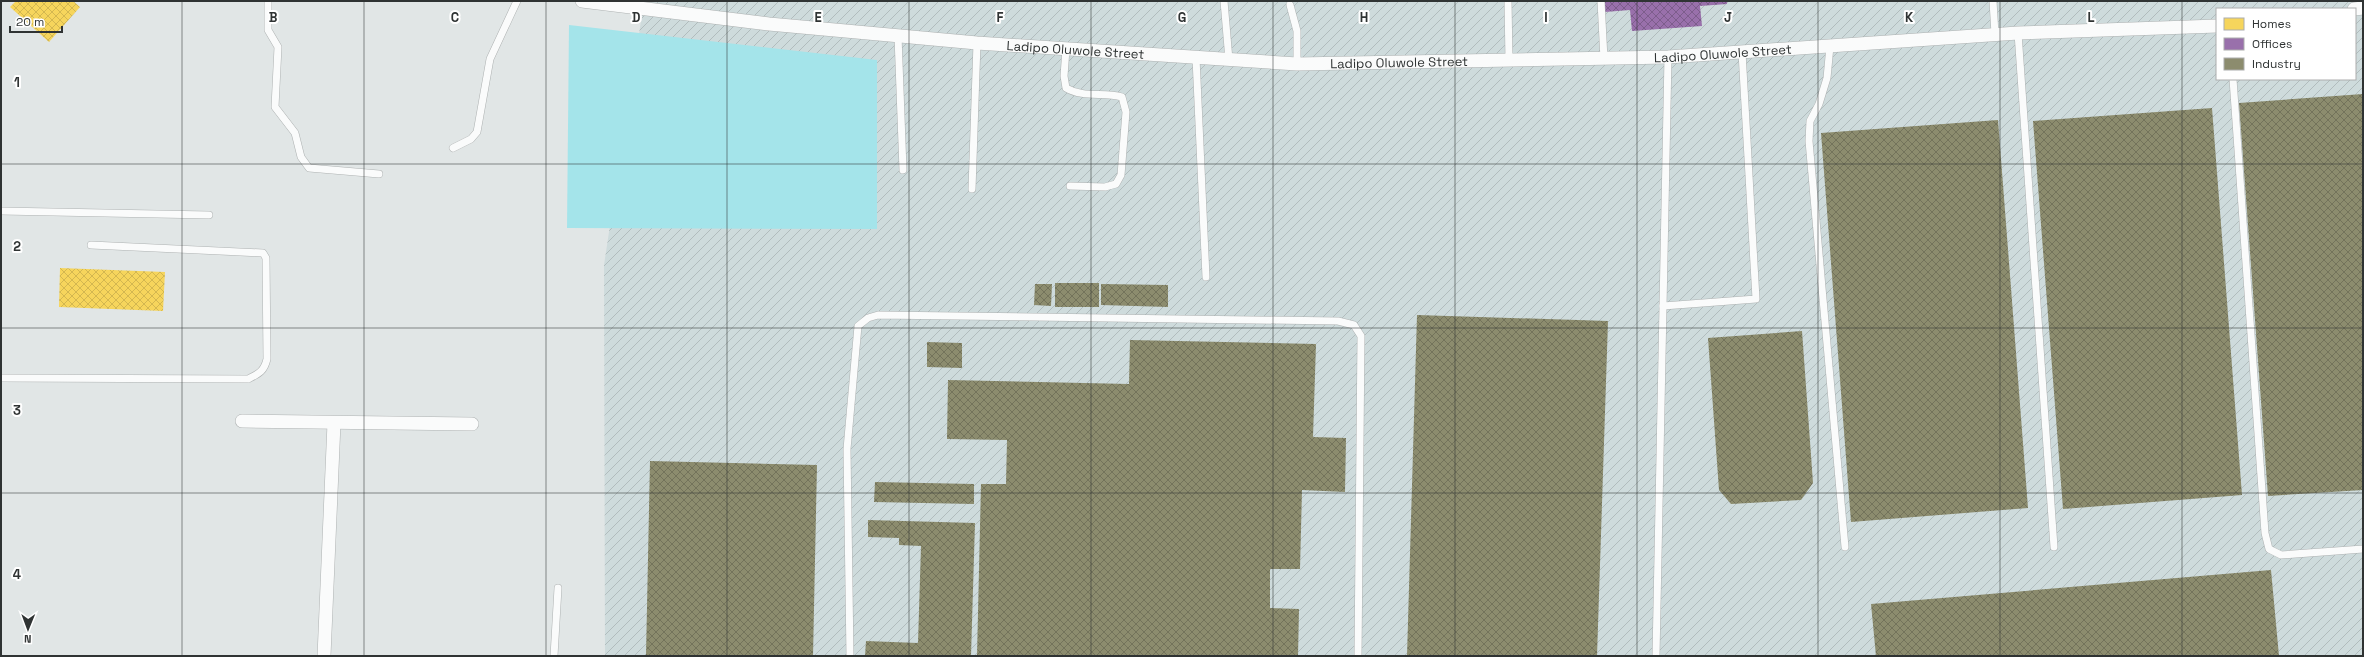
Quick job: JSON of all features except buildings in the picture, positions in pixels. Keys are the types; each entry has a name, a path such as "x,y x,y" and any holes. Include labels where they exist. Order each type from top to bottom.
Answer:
{"street":[{"name":"Ladipo Oluwole Street","path":"582,1 768,24 977,43 1297,64 1668,57 2018,32 2216,26"},
{"path":"242,421 472,424"},
{"path":"324,656 334,423"}],"lane":[{"path":"268,1 268,30 278,47 274,107 295,133 302,157 309,168 379,174"},
{"path":"453,148 471,139 477,132 490,59 517,1"},
{"path":"1224,1 1229,60"},
{"path":"1508,1 1509,60"},
{"path":"1601,1 1604,59"},
{"path":"1993,1 1995,34"},
{"path":"1290,5 1297,31 1297,64"},
{"path":"2018,32 2054,547"},
{"path":"898,36 903,170"},
{"path":"972,189 977,43"},
{"path":"1830,46 1827,78 1819,104 1810,121 1809,141 1845,547"},
{"path":"1066,49 1064,76 1066,88 1076,94 1110,94 1122,97 1126,112 1121,175 1116,184 1105,187 1070,186"},
{"path":"1663,306 1756,299 1742,52"},
{"path":"1656,656 1668,57"},
{"path":"1196,58 1206,277"},
{"path":"2233,80 2265,533 2269,549 2282,555 2363,549"},
{"path":"1,211 209,214"},
{"path":"1,378 248,380 261,373 265,368 267,360 266,258 263,253 91,245"},
{"path":"850,656 847,449 858,326 868,318 878,315 1338,321 1354,325 1361,336 1358,656"},
{"path":"554,656 558,588"}],"shaded area":[{"path":"644,1 2363,1 2363,656 605,656 604,265"},
{"path":"569,25 877,60 877,229 567,228"}]}
